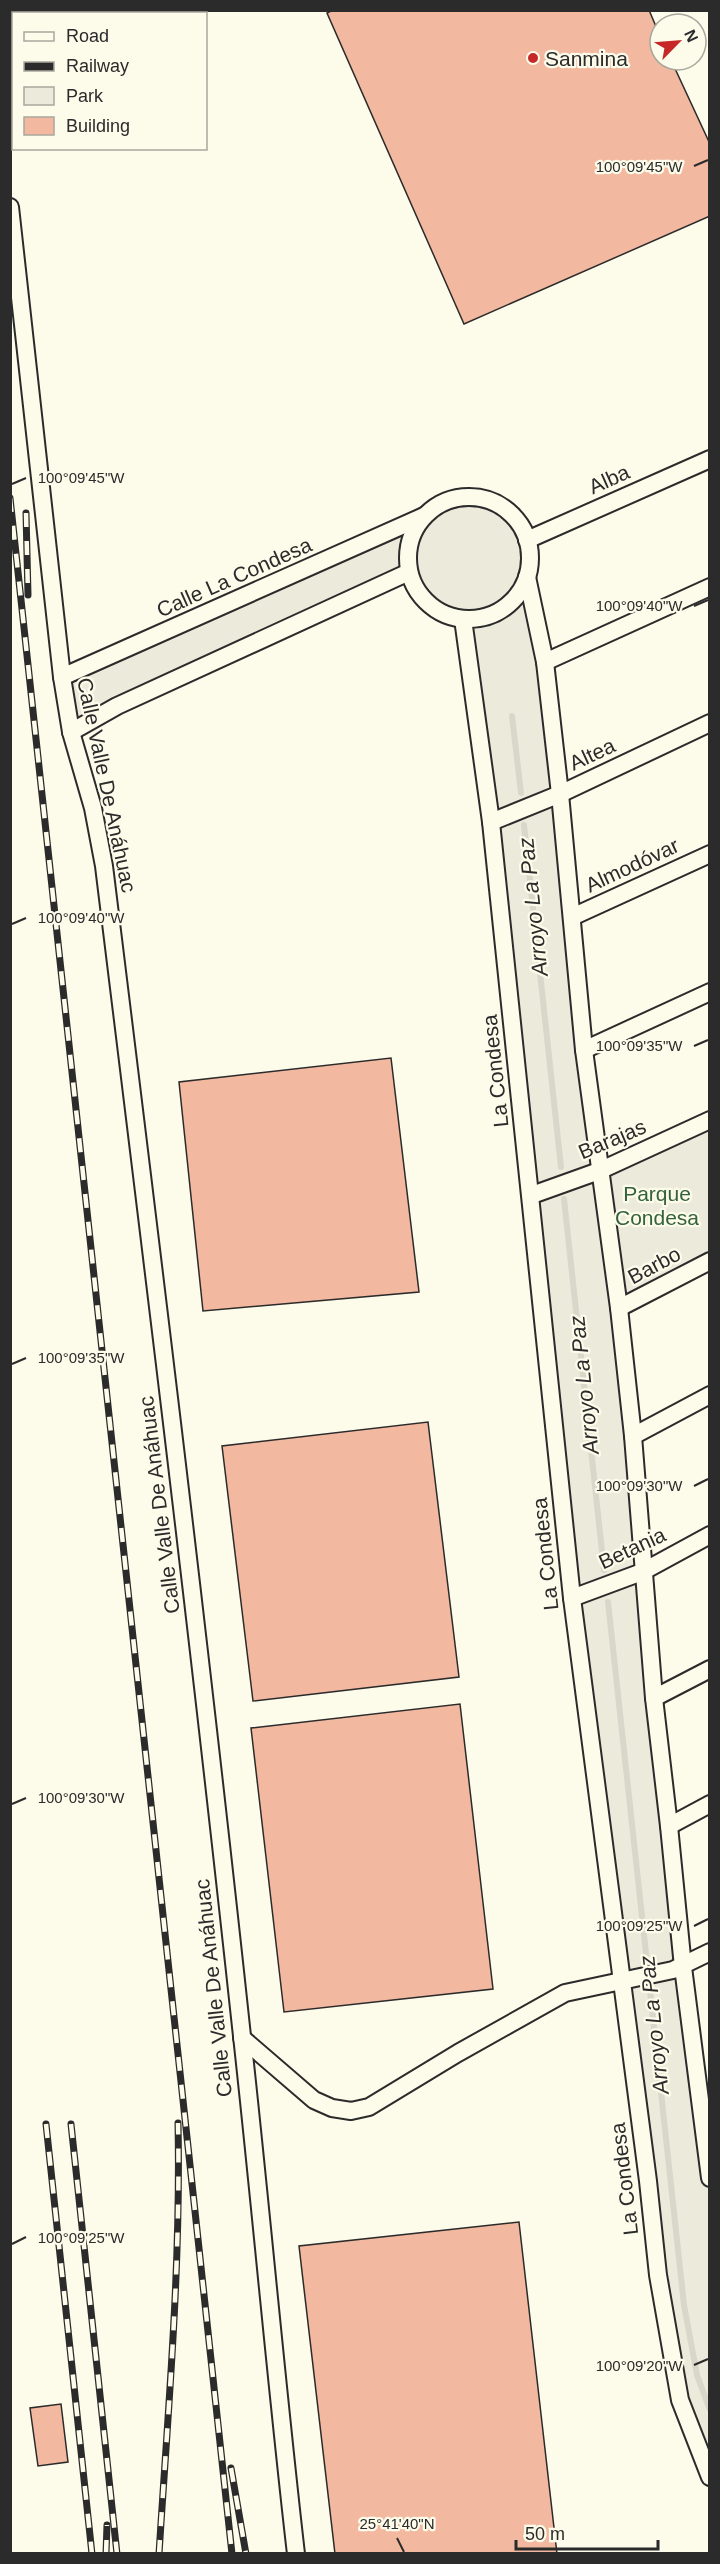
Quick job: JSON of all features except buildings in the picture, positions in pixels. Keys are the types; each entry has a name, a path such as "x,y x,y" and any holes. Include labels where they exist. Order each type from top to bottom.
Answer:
{"street":[{"name":"Calle Valle De Anáhuac","path":"10,207 62,677 71,732 93,808 104,866 167,1375 242,2038 267,2300 296,2553"},
{"name":"Alba","path":"527,540 710,459"},
{"path":"473,497 491,501 507,511 519,524 527,540 530,559 527,577 517,596 502,609 483,618 463,619 439,611 420,595 409,572 408,552 413,533 424,516 446,502 473,497"},
{"name":"Calle La Condesa","path":"62,677 424,516"},
{"path":"71,732 117,706 409,572"},
{"path":"527,577 545,662 584,1050 619,1308 633,1436 642,1572 654,1698 669,1826 678,1969 710,2178"},
{"path":"545,662 710,587"},
{"name":"La Condesa","path":"463,619 491,822 532,1195 572,1598 626,1980 658,2275 680,2400 705,2455 710,2477"},
{"name":"Altea","path":"491,822 560,794 710,723"},
{"name":"Almodóvar","path":"572,917 710,854"},
{"path":"584,1050 710,992"},
{"name":"Barajas","path":"532,1195 599,1171 710,1120"},
{"name":"Barbo","path":"619,1308 710,1261"},
{"path":"633,1436 710,1395"},
{"name":"Betania","path":"572,1598 642,1572 710,1535"},
{"path":"654,1698 710,1669"},
{"path":"669,1826 710,1804"},
{"path":"242,2038 315,2100 332,2108 351,2111 369,2107 458,2053 565,1993 678,1969 710,1952"}],"green space":[{"name":"Parque Condesa","path":"473,497 488,502 511,515 524,535 527,548 527,577 599,1171 709,1120 709,1261 619,1309 709,2178 709,2477 669,2345 463,619 443,612 424,598 409,572 71,732 62,677 424,516 441,505"}],"waterway":[{"name":"Arroyo La Paz","path":"512,716 521,793"},
{"name":"Arroyo La Paz","path":"524,825 561,1167"},
{"name":"Arroyo La Paz","path":"564,1199 604,1570"},
{"name":"Arroyo La Paz","path":"608,1602 684,2305 697,2375 710,2410"}],"railway":[{"path":"10,498 232,2554"},
{"path":"26,513 28,595"},
{"path":"159,2554 176,2285 178,2123"},
{"path":"46,2124 92,2554"},
{"path":"71,2124 117,2554"},
{"path":"231,2468 246,2554"},
{"path":"106,2554 107,2525"}],"place":[{"name":"Sanmina","path":"533,58"}]}
